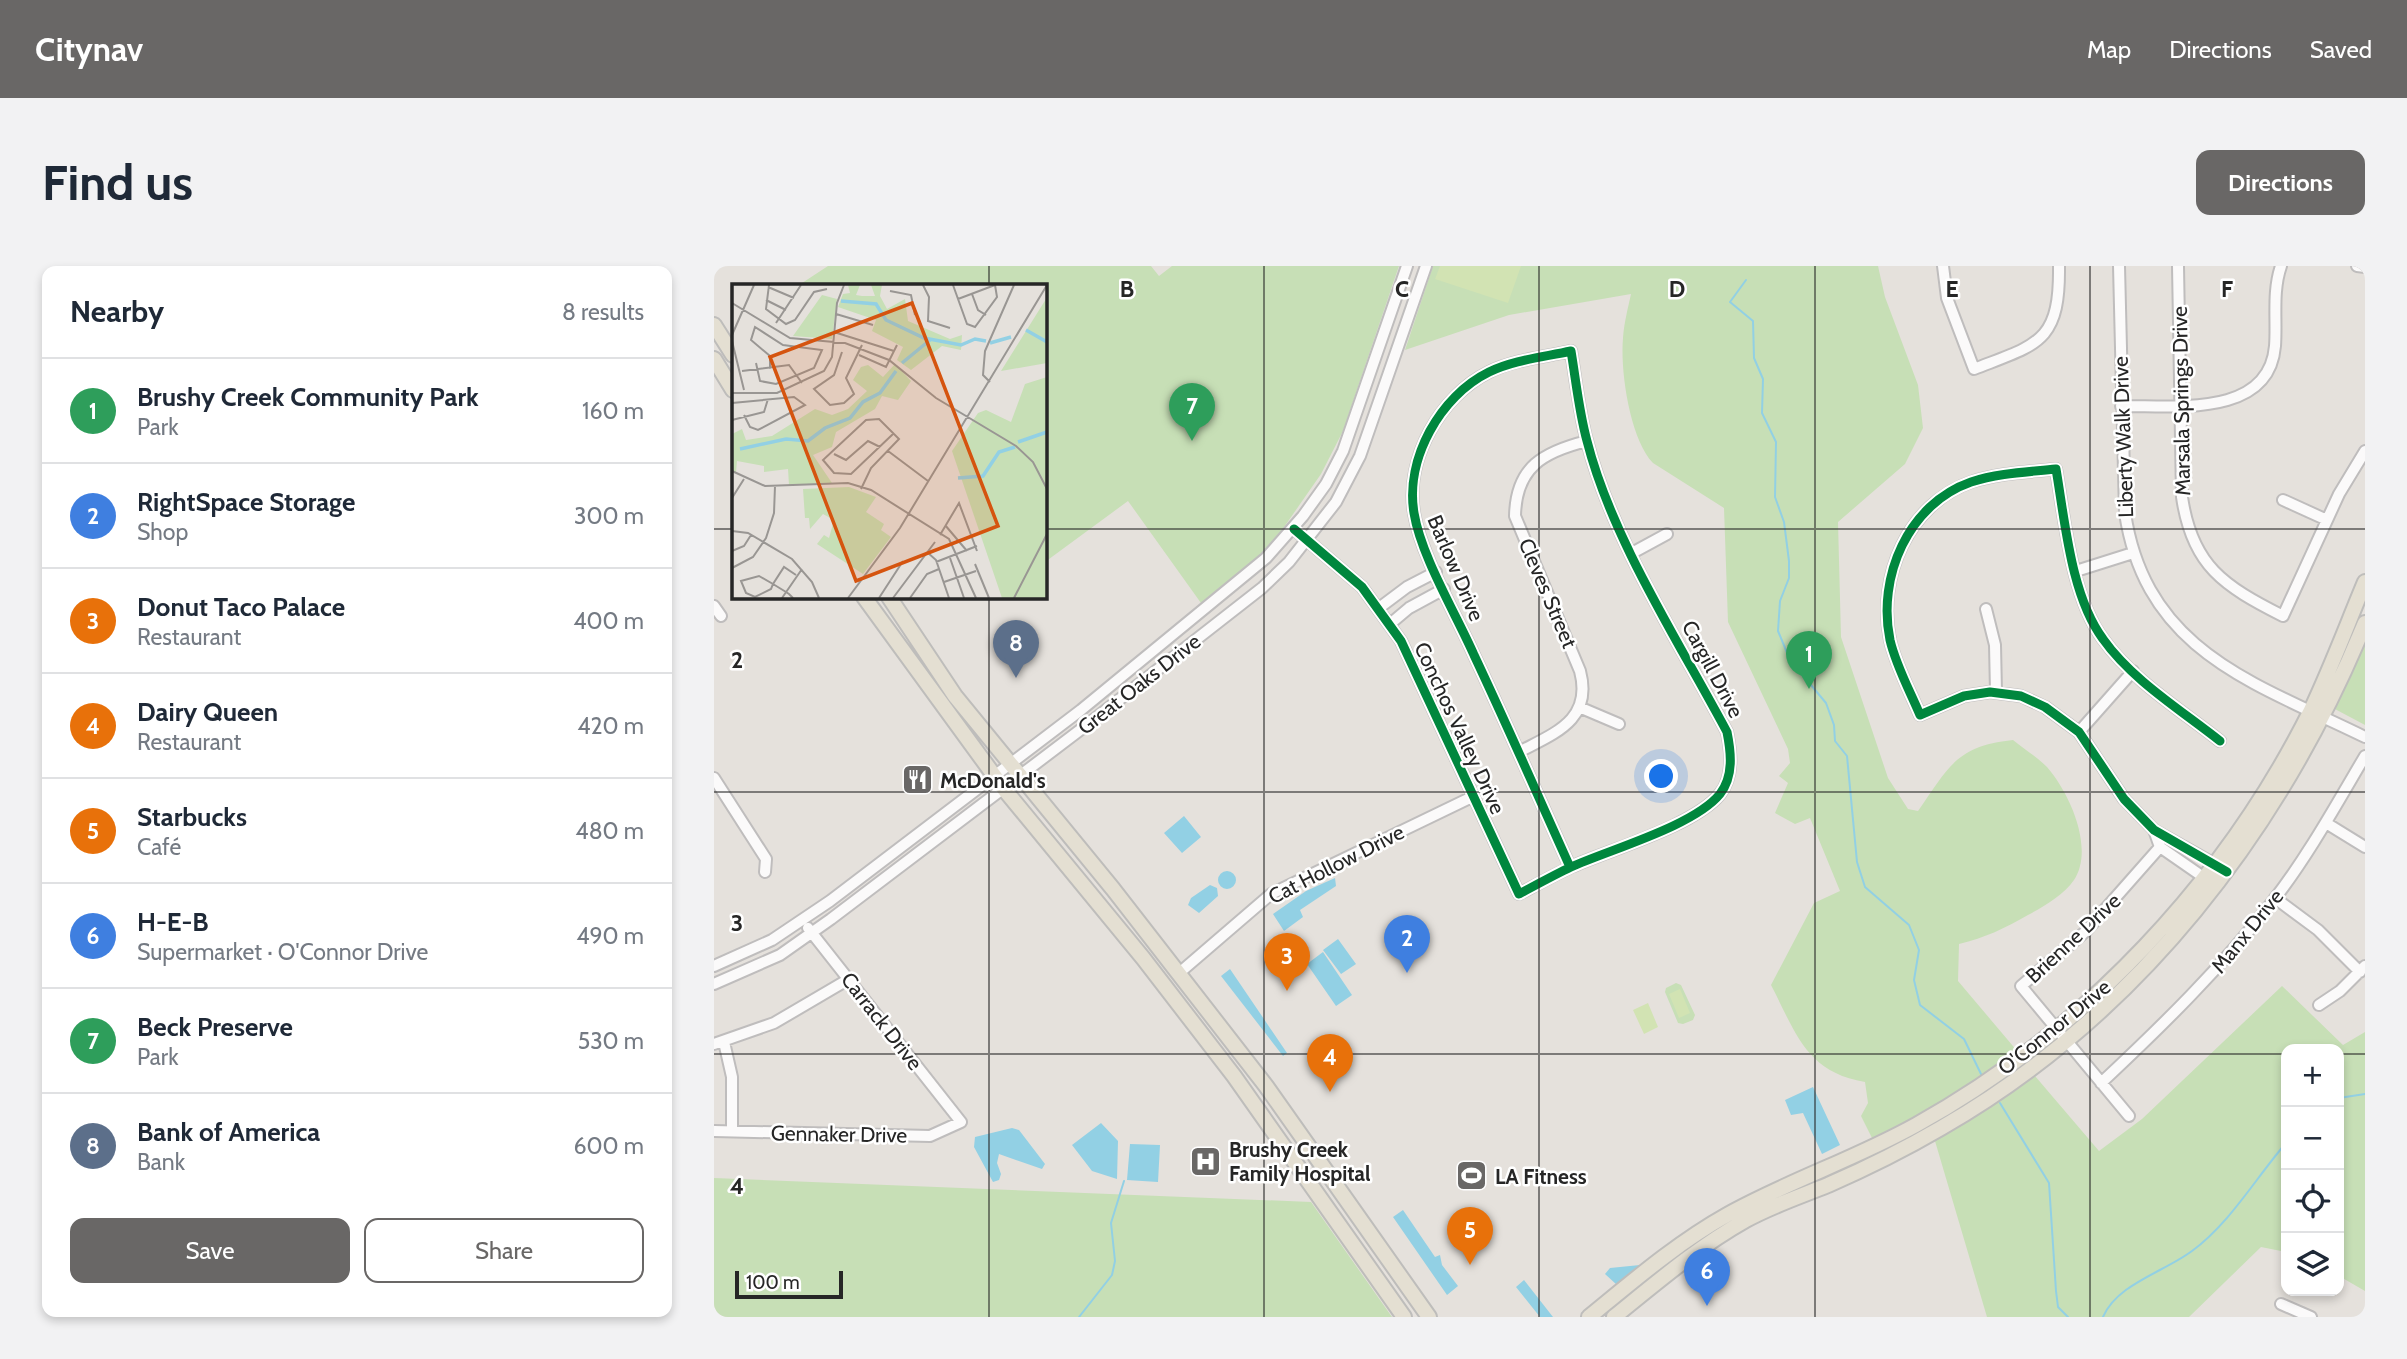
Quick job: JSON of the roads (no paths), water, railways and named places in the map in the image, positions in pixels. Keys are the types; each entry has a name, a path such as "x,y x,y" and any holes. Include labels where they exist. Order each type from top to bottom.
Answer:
{"main road":[{"path":"714,325 732,353"},
{"path":"714,358 732,369"},
{"path":"714,358 732,388"},
{"name":"O'Connor Drive","path":"1589,1317 1690,1238 1727,1215 1919,1124 2061,1034 2114,979 2204,877 2317,713 2365,582"},
{"path":"865,598 1004,789 1143,958 1234,1076 1404,1317"},
{"path":"882,598 902,618"},
{"path":"890,598 943,679 1281,1108 1429,1317"},
{"name":"O'Connor Drive","path":"1617,1314 1684,1261 1748,1219 1850,1175 1942,1127 2140,972 2216,886 2260,826 2365,623"},
{"path":"1234,1076 1272,1106 1281,1108"},
{"path":"1269,1128 1284,1125 1301,1138"},
{"path":"1617,1314 1625,1297 1672,1259 1690,1238"},
{"path":"1604,1317 1613,1308 1611,1298"}],"street":[{"name":"Great Oaks Drive","path":"714,984 780,955 1004,789 1016,771 1248,575 1294,529 1326,484 1343,451 1407,266"},
{"name":"Great Oaks Drive","path":"714,966 772,940 802,920 995,775 1016,771 1262,588 1307,541 1336,502 1360,456 1426,266"},
{"path":"1943,266 1947,298 1974,369 2030,347 2043,337 2057,311 2059,266"},
{"name":"Liberty Walk Drive","path":"2119,266 2124,501 2133,553 2156,599 2171,622 2194,645 2240,676 2365,737"},
{"name":"Marsala Springs Drive","path":"2178,266 2182,497 2185,522 2206,565 2224,583 2283,616 2327,520"},
{"path":"2121,406 2180,406 2235,399 2254,387 2269,367 2275,349 2276,290 2281,266"},
{"path":"2357,266 2365,267"},
{"name":"Cargill Drive","path":"1519,894 1570,867 1696,814 1720,794 1729,777 1731,751 1727,732 1632,554 1604,493 1587,441 1571,351"},
{"name":"Barlow Drive","path":"1570,867 1436,572 1415,516 1412,500 1416,469 1436,421 1463,388 1490,372 1571,351"},
{"name":"Cleves Street","path":"1579,707 1583,692 1580,671 1516,516 1516,501 1527,471 1544,456 1587,441"},
{"path":"2283,500 2327,520 2365,451"},
{"path":"2220,741 2133,671 2098,632 2087,610 2076,571 2056,469 1983,479 1961,486 1931,506 1900,547 1889,583 1888,629 1895,655 1920,715 1964,696 1996,692 2021,696 2045,706 2079,732 2124,799 2154,830 2227,872"},
{"name":"Conchos Valley Drive","path":"1294,529 1354,580 1390,624 1412,665 1519,894"},
{"path":"1632,554 1667,534"},
{"path":"2076,571 2133,553"},
{"path":"1379,608 1407,587 1436,572"},
{"path":"1390,624 1409,608 1444,589"},
{"path":"714,606 721,616"},
{"path":"1986,610 1995,645 1996,692"},
{"path":"2079,732 2133,671"},
{"path":"1519,752 1565,728 1579,707 1619,724"},
{"name":"Manx Drive","path":"2101,1083 2196,991 2275,898 2326,823 2365,756"},
{"path":"714,778 718,795 766,859 765,872"},
{"name":"Cat Hollow Drive","path":"1178,974 1271,894 1472,797"},
{"path":"2326,823 2365,847"},
{"path":"2154,830 2160,847 2216,886"},
{"path":"904,845 914,858"},
{"name":"Brienne Drive","path":"2061,1034 2021,986 2085,932 2160,847"},
{"path":"2275,898 2318,930 2362,969 2340,991 2319,1005"},
{"name":"Carrack Drive","path":"802,920 961,1122"},
{"path":"732,1131 732,1077 719,1043 774,1023 849,979"},
{"path":"2061,1034 2129,1116"},
{"name":"Gennaker Drive","path":"714,1130 930,1136 961,1122"},
{"path":"2281,1304 2311,1317"}],"water":[{"path":"1184,816 1201,837 1182,853 1164,833"},
{"path":"1227,871 1233,874 1236,880 1233,886 1227,889 1221,886 1218,880 1221,874"},
{"path":"1335,878 1336,886 1300,910 1303,917 1284,931 1273,914 1306,891"},
{"path":"1210,885 1217,888 1218,896 1199,913 1188,905 1191,898"},
{"path":"1338,939 1356,964 1341,974 1323,950"},
{"path":"1323,952 1352,995 1336,1006 1307,964"},
{"path":"1230,969 1287,1053 1283,1056 1221,976"},
{"path":"1813,1087 1840,1145 1822,1154 1803,1113 1791,1115 1785,1100"},
{"path":"1101,1123 1118,1141 1117,1179 1092,1171 1072,1145"},
{"path":"1012,1128 1019,1130 1045,1164 1042,1169 999,1154 997,1163 1001,1174 999,1180 993,1182 974,1147 975,1137"},
{"path":"1130,1144 1160,1145 1158,1182 1127,1180"},
{"path":"1403,1210 1435,1257 1440,1255 1442,1265 1458,1286 1447,1295 1393,1217"},
{"path":"1640,1265 1617,1285 1605,1274 1610,1268"},
{"path":"1524,1280 1553,1317 1540,1317 1516,1287"}],"waterway":[{"path":"1746,280 1730,302 1753,321 1754,358 1763,379 1762,413 1776,442 1775,497 1784,522 1789,561 1789,578 1780,601 1778,631 1790,660 1826,703 1834,725 1835,741 1847,756 1857,862 1865,887 1909,925 1919,950 1914,980 1920,1005 1964,1039 1981,1074"},
{"path":"2344,1097 2365,1094"},
{"path":"2000,1103 2049,1183 2058,1307 2068,1317"},
{"path":"2103,1317 2110,1306 2130,1287 2181,1259 2206,1240 2281,1149"},
{"path":"1079,1317 1112,1275 1115,1261 1111,1223 1124,1181"}],"place":[{"name":"Beck Preserve","path":"1192,441"},
{"name":"Bank of America","path":"1016,678"},
{"name":"Brushy Creek Community Park","path":"1809,689"},
{"name":"McDonald's","path":"917,780"},
{"name":"RightSpace Storage","path":"1407,973"},
{"name":"Donut Taco Palace","path":"1287,991"},
{"name":"Dairy Queen","path":"1330,1092"},
{"name":"Brushy Creek Family Hospital","path":"1206,1161"},
{"name":"LA Fitness","path":"1472,1176"},
{"name":"Starbucks","path":"1470,1265"},
{"name":"H-E-B","path":"1707,1306"}]}
